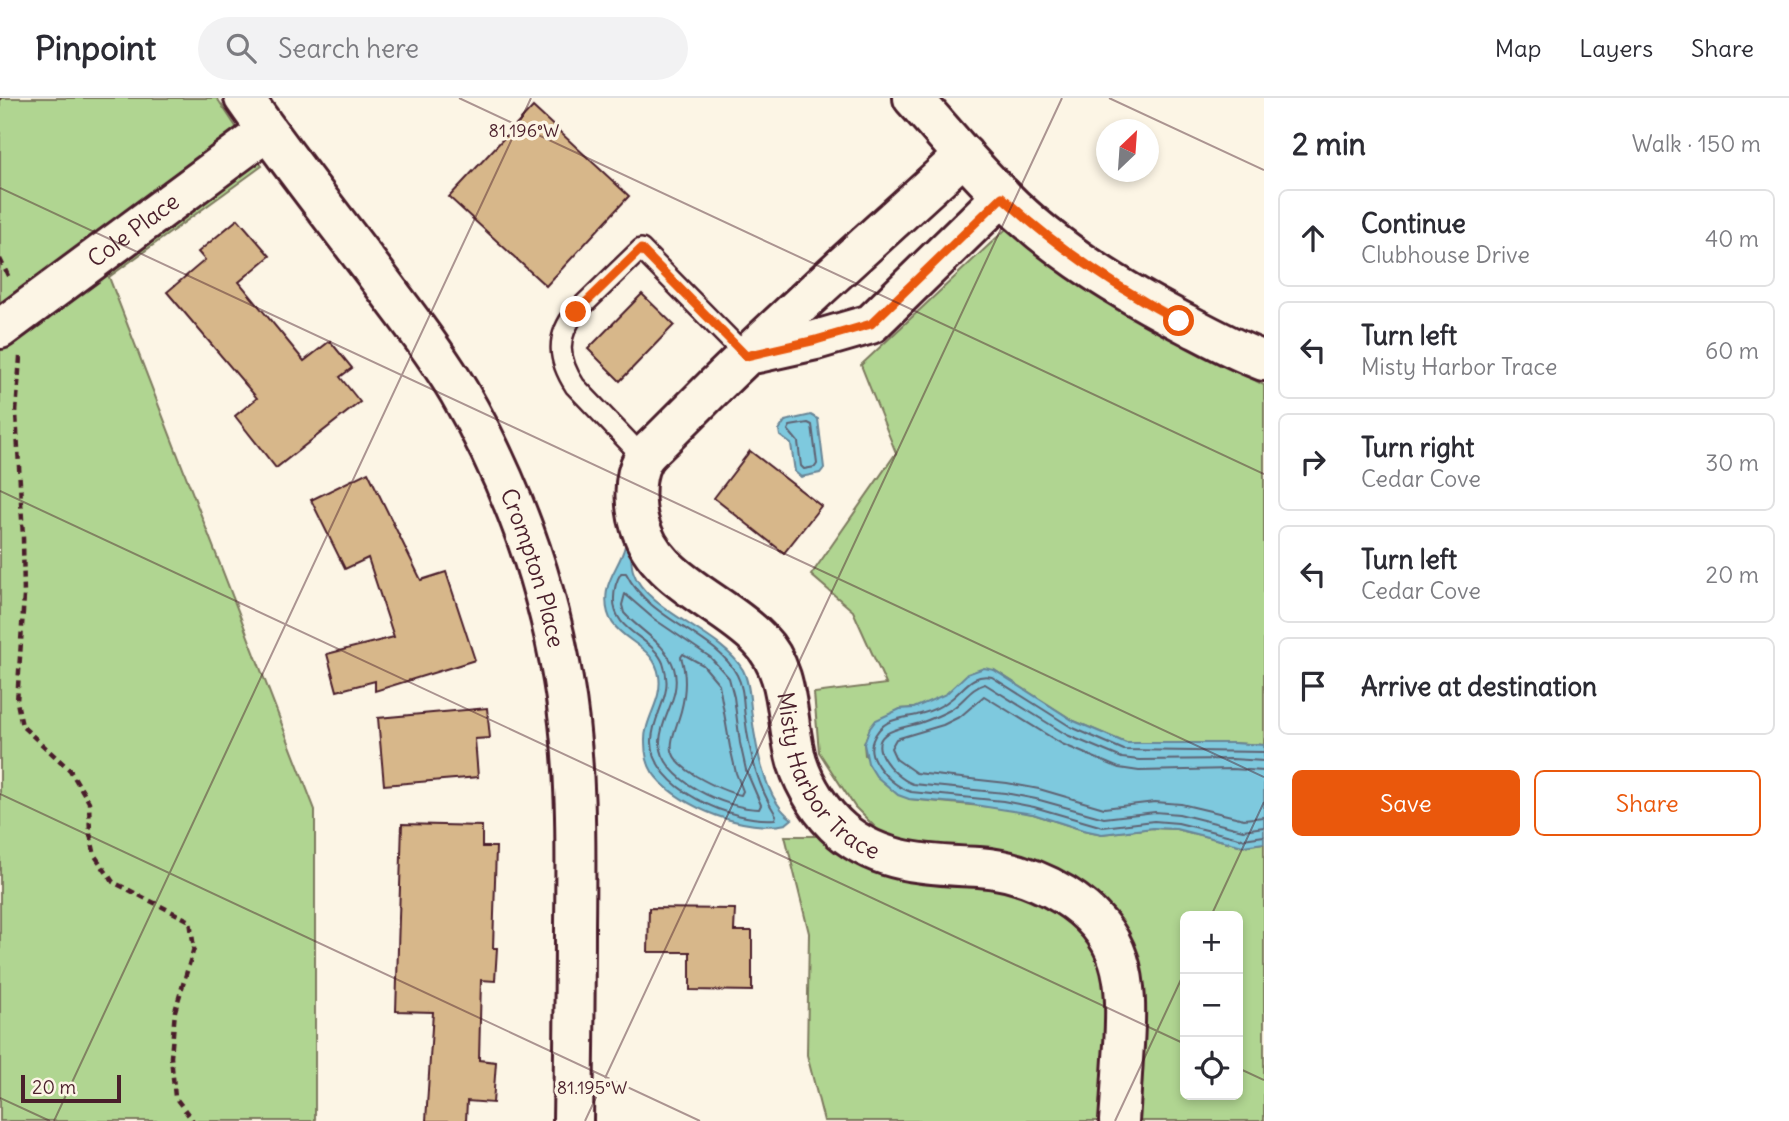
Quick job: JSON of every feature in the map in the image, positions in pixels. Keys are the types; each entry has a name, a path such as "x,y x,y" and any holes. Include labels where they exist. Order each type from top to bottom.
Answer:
{"street":[{"name":"Crompton Place","path":"244,98 419,332 458,390 490,449 514,506 550,614 563,680 574,789 576,855 573,1121"},
{"path":"913,98 1002,197 1052,240 1109,281 1179,321 1264,361"},
{"name":"Cole Place","path":"7,323 267,131"},
{"path":"643,457 746,356 964,155"},
{"path":"746,356 871,324 1002,197"},
{"name":"Misty Harbor Trace","path":"643,457 637,500 640,525 648,545 670,570 744,625 771,651 782,679 797,761 810,790 831,820 853,839 892,858 930,865 985,868 1030,879 1053,888 1092,915 1104,929 1115,946 1122,965 1125,988 1119,1121"}],"lane":[{"path":"643,457 575,386 566,373 560,347 568,322 576,312 641,249 746,356"}],"path":[{"path":"0,259 13,288 7,323 21,348 16,413 23,537 24,596 17,702 22,726 70,770 89,802 90,834 95,856 113,882 190,921 194,948 175,1012 171,1057 175,1097 193,1121"}],"green space":[{"path":"0,98 217,98 262,166 109,277 315,810 315,1121 0,1121"},
{"path":"1007,228 1075,282 1159,331 1264,385 1264,745 1126,743 1074,721 994,670 931,702 914,708 900,709 870,728 864,744 865,755 909,799 1002,808 1102,834 1153,828 1176,829 1243,846 1264,843 1264,1121 824,1121 807,1055 809,933 785,836 884,836 855,807 819,752 814,693 886,684 853,611 811,575 896,453 861,365"}],"water":[{"path":"811,415 818,419 824,468 820,473 801,477 795,472 791,444 780,436 779,430 785,421"},
{"path":"625,546 630,550 633,571 652,598 718,644 743,670 763,773 775,800 792,819 786,824 753,825 716,816 682,799 667,788 651,769 645,734 660,685 659,676 655,663 647,653 618,630 607,607 608,584"},
{"path":"984,668 994,670 1074,721 1126,743 1264,745 1264,843 1243,846 1176,829 1153,828 1102,834 1033,814 968,804 909,799 898,795 876,776 868,763 864,744 870,728 876,720 900,709 914,708 946,694 967,674"}],"building":[{"path":"533,107 629,196 546,286 449,197"},
{"path":"238,219 270,256 239,282 304,361 330,341 352,368 340,377 360,402 276,468 235,416 257,398 167,292 205,260 198,252"},
{"path":"642,294 674,325 620,381 588,349"},
{"path":"750,451 821,506 784,553 714,498"},
{"path":"368,472 421,580 446,572 475,660 375,691 375,681 337,691 327,654 394,637 368,558 345,569 311,500"},
{"path":"487,708 490,738 475,739 478,777 384,785 378,718"},
{"path":"402,824 482,826 482,847 496,847 493,948 497,948 495,981 481,980 479,1060 496,1062 493,1103 467,1101 466,1121 426,1121 433,1012 396,1011"},
{"path":"649,908 735,909 734,931 752,931 752,991 690,990 690,952 648,952"}],"route":[{"path":"576,312 641,249 746,356 816,340 871,324 900,299 1002,197 1082,263 1179,321"}]}
